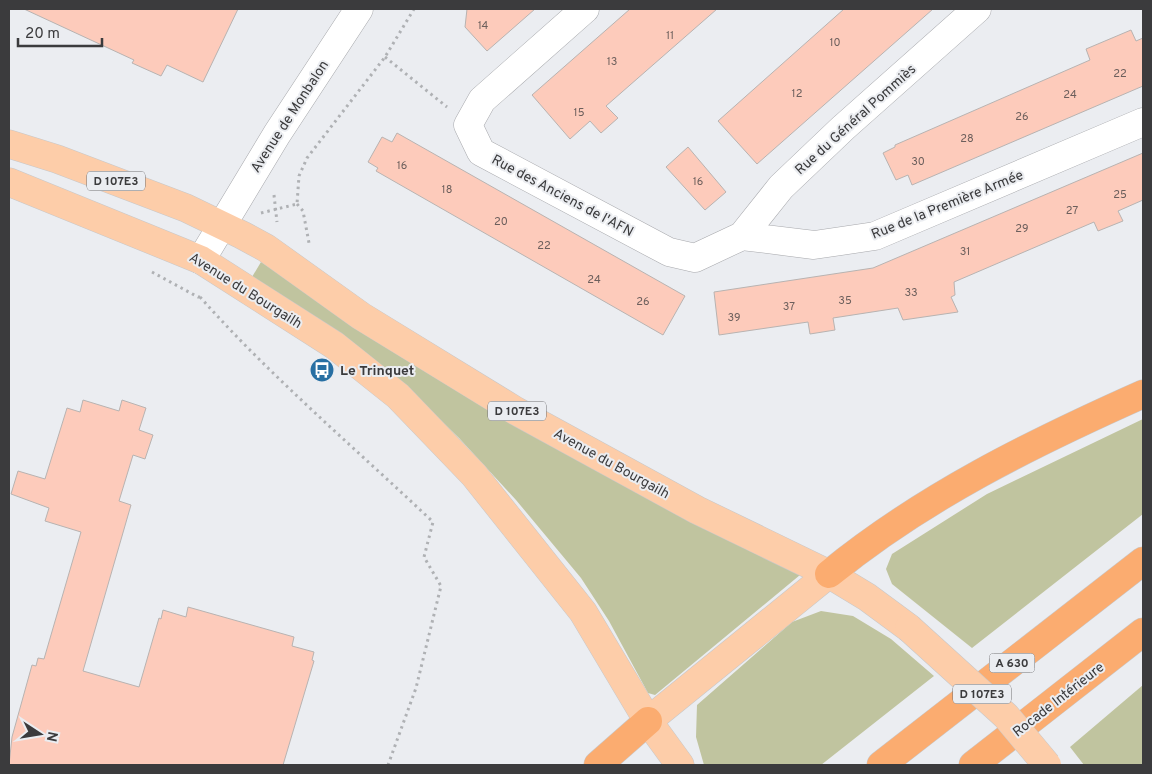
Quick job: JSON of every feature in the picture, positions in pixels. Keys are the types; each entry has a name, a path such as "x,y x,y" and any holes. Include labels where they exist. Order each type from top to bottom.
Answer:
{"highway":[{"path":"828,574 854,553 960,483 1067,428 1143,394"},
{"name":"A 630","path":"881,765 1143,561"},
{"name":"Rocade Intérieure","path":"973,765 1143,632"},
{"path":"598,765 648,721"}],"main road":[{"name":"Avenue du Bourgailh","path":"9,144 58,159 186,208 231,229 266,248 361,316 516,411 698,510 828,574 867,597 909,628 1006,716 1048,765"},
{"name":"Avenue du Bourgailh","path":"9,182 201,260 334,345 405,403 474,474 583,612 648,721 680,765"},
{"path":"648,721 828,574"}],"street":[{"name":"Avenue de Monbalon","path":"201,260 231,229 359,9"},
{"path":"468,125 482,100 585,9"},
{"name":"Rue du Général Pommiès","path":"742,236 781,187 843,128 977,9"},
{"name":"Rue de la Première Armée","path":"742,236 814,245 875,236 1143,122"},
{"name":"Rue des Anciens de l'AFN","path":"468,125 482,152 669,252 695,258 742,236"}],"path":[{"path":"231,229 253,214 297,204 300,176 306,158 384,57 414,9"},
{"path":"384,57 468,125"},
{"path":"200,297 231,331 433,522 424,557 441,586 416,688 388,765"}],"green space":[{"path":"261,262 306,291 800,575 655,695 648,693 609,621 581,578 516,500 459,438 401,382 252,277"},
{"path":"1143,419 1143,514 972,648 892,584 886,569 892,554 987,494"},
{"path":"821,611 853,616 891,639 934,676 821,765 704,765 696,737 697,705 792,622"},
{"path":"1143,685 1143,765 1084,765 1070,747"}],"building":[{"path":"24,9 238,9 203,82 167,65 161,76 132,63 134,60"},
{"path":"467,9 535,9 487,51 465,27"},
{"path":"630,9 717,9 606,106 618,118 601,133 590,121 570,139 532,95"},
{"path":"844,9 933,9 757,164 718,121"},
{"path":"1131,30 1136,41 1143,38 1143,86 912,185 908,175 896,180 883,153 895,147 895,145 1090,60 1086,49"},
{"path":"397,133 685,296 663,335 376,171 378,168 368,162 382,137 392,142"},
{"path":"688,147 726,192 705,210 666,167"},
{"path":"1143,153 1143,200 1118,211 1123,221 1098,231 1094,222 954,282 955,295 951,297 958,312 903,320 898,308 833,318 835,330 810,334 808,322 719,335 714,292 873,268"},
{"path":"83,400 119,411 122,400 146,408 139,430 153,435 145,459 133,455 119,501 131,505 83,671 139,687 163,610 186,617 188,607 294,637 292,646 314,652 312,660 314,661 283,765 9,765 12,737 32,665 36,666 38,658 44,659 81,532 45,521 49,508 11,494 18,471 45,479 67,408 80,412"}],"place":[{"name":"Le Trinquet","path":"322,370"}]}
